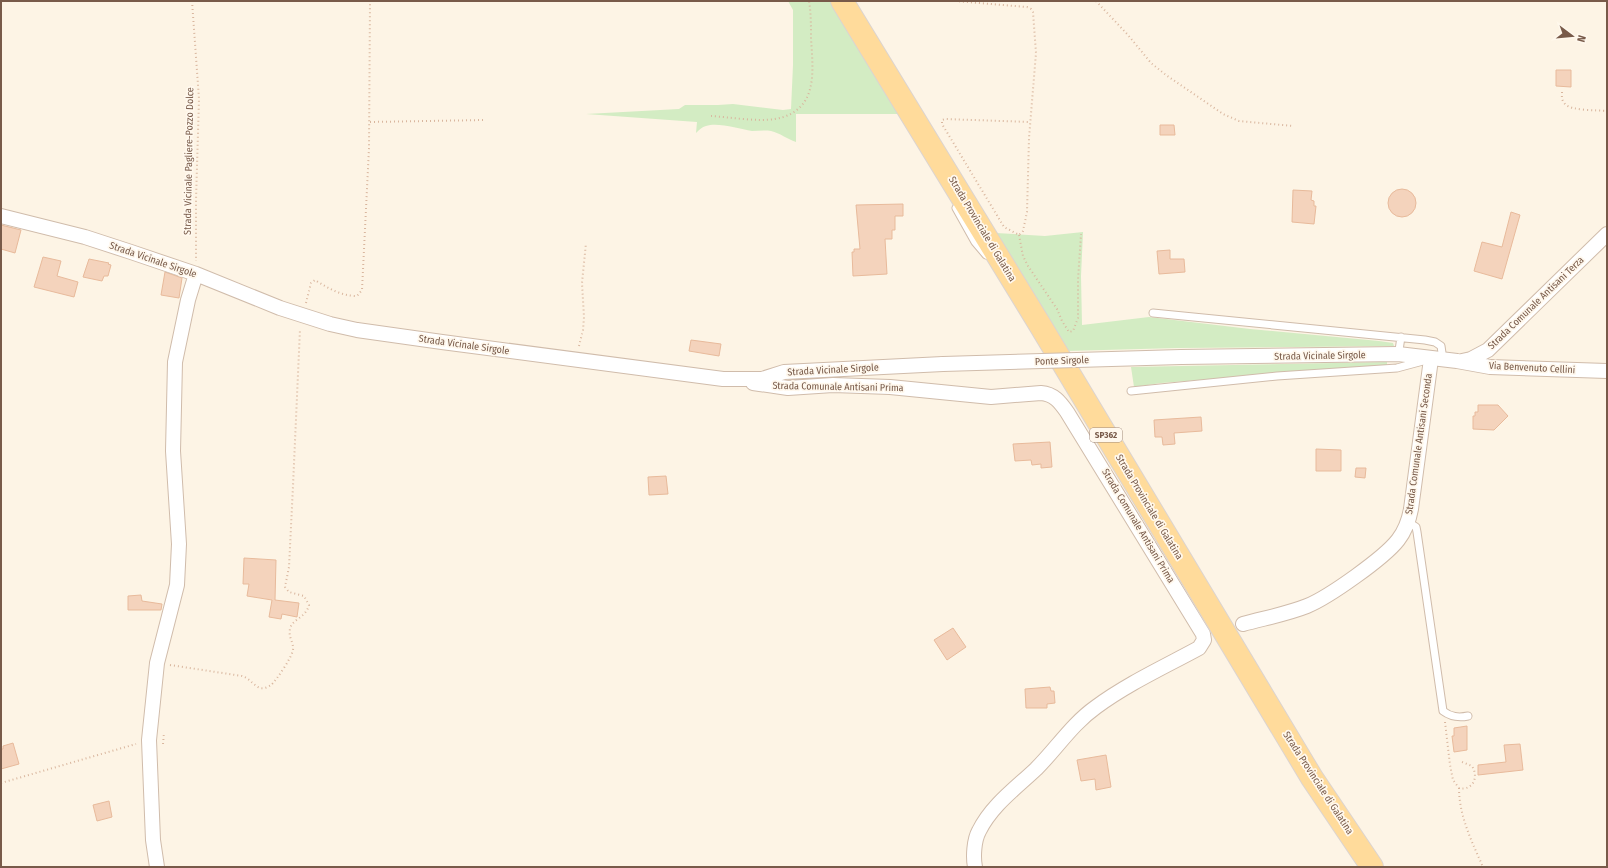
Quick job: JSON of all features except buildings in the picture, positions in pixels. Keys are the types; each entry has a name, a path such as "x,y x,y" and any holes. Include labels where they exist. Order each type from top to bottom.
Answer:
{"main road":[{"name":"Strada Provinciale di Galatina","path":"842,1 1012,279 1312,778 1372,867"}],"street":[{"name":"Strada Vicinale Sirgole","path":"1,216 85,237 196,274 302,315 357,330 723,379 762,379 784,372 943,364"},
{"name":"Strada Comunale Antisani Terza","path":"1458,361 1471,359 1488,350 1607,234"},
{"path":"157,867 153,840 149,740 157,663 177,585 179,544 172,451 176,362 188,300 196,274"},
{"name":"Strada Vicinale Sirgole","path":"1181,357 1398,361 1436,359 1458,361"},
{"name":"Ponte Sirgole","path":"943,364 1181,357"},
{"name":"Strada Comunale Antisani Seconda","path":"1243,624 1309,605 1336,589 1380,557 1398,540 1408,522 1411,509 1436,359"},
{"name":"Via Benvenuto Cellini","path":"1458,361 1514,369 1607,371"},
{"name":"Strada Comunale Antisani Prima","path":"743,379 756,384 788,388 834,385 876,387 991,397 1048,393 1054,397 1067,412 1203,634 1204,640 1199,648 1118,693 1095,708 1069,731 1037,768 988,815 978,832 975,852 976,867"}],"lane":[{"path":"941,162 950,193"},
{"path":"953,200 975,242 986,255 1012,279"},
{"path":"1153,313 1401,337 1435,342 1441,346 1442,353 1436,359"},
{"path":"1131,391 1277,376 1398,361 1401,337"},
{"path":"1488,350 1486,355 1488,361 1491,365 1496,367"},
{"path":"1408,522 1416,527 1417,532 1443,711 1449,716 1468,716"}],"path":[{"name":"Strada Vicinale Pagliere-Pozzo Dolce","path":"192,1 199,99 196,200 196,274"},
{"path":"157,663 242,676 260,688 265,688 272,685 293,651 289,635 290,627 305,614 309,605 304,596 289,592 285,587 289,559 299,338 302,315 310,282 315,280 330,289 349,296 356,296 362,290 370,122 370,1"},
{"path":"710,116 747,119 774,119 790,113 802,106 808,98 813,72 809,1"},
{"path":"955,1 1027,7 1031,8 1033,12 1036,53 1030,122 1027,212 1024,227 1019,235 1023,256 1028,266 1057,309 1069,332 1073,331 1078,318 1078,280 1081,234"},
{"path":"1096,1 1128,35 1151,63 1223,114 1239,121 1293,126"},
{"path":"1562,92 1562,99 1566,105 1574,108 1607,111"},
{"path":"370,122 484,120"},
{"path":"1019,235 1004,227 942,124 942,120 1030,122"},
{"path":"576,359 583,330 584,317 582,283 586,243"},
{"path":"1443,711 1453,780 1459,788 1459,801 1463,818 1483,867"},
{"path":"163,750 165,726"},
{"path":"1,783 149,740"},
{"path":"1459,788 1467,789 1471,787 1475,771 1472,766 1460,760"}],"green space":[{"path":"788,1 832,1 900,114 796,114 796,142 771,131 752,131 729,126 711,125 705,126 696,133 697,122 586,114 679,109 685,105 733,104 783,110 791,109 793,10"},
{"path":"1083,232 1081,276 1082,325 1149,317 1250,329 1379,341 1393,343 1394,346 1178,348 1066,351 996,233 1045,236"},
{"path":"1387,362 1387,365 1161,383 1134,387 1131,367"}]}
